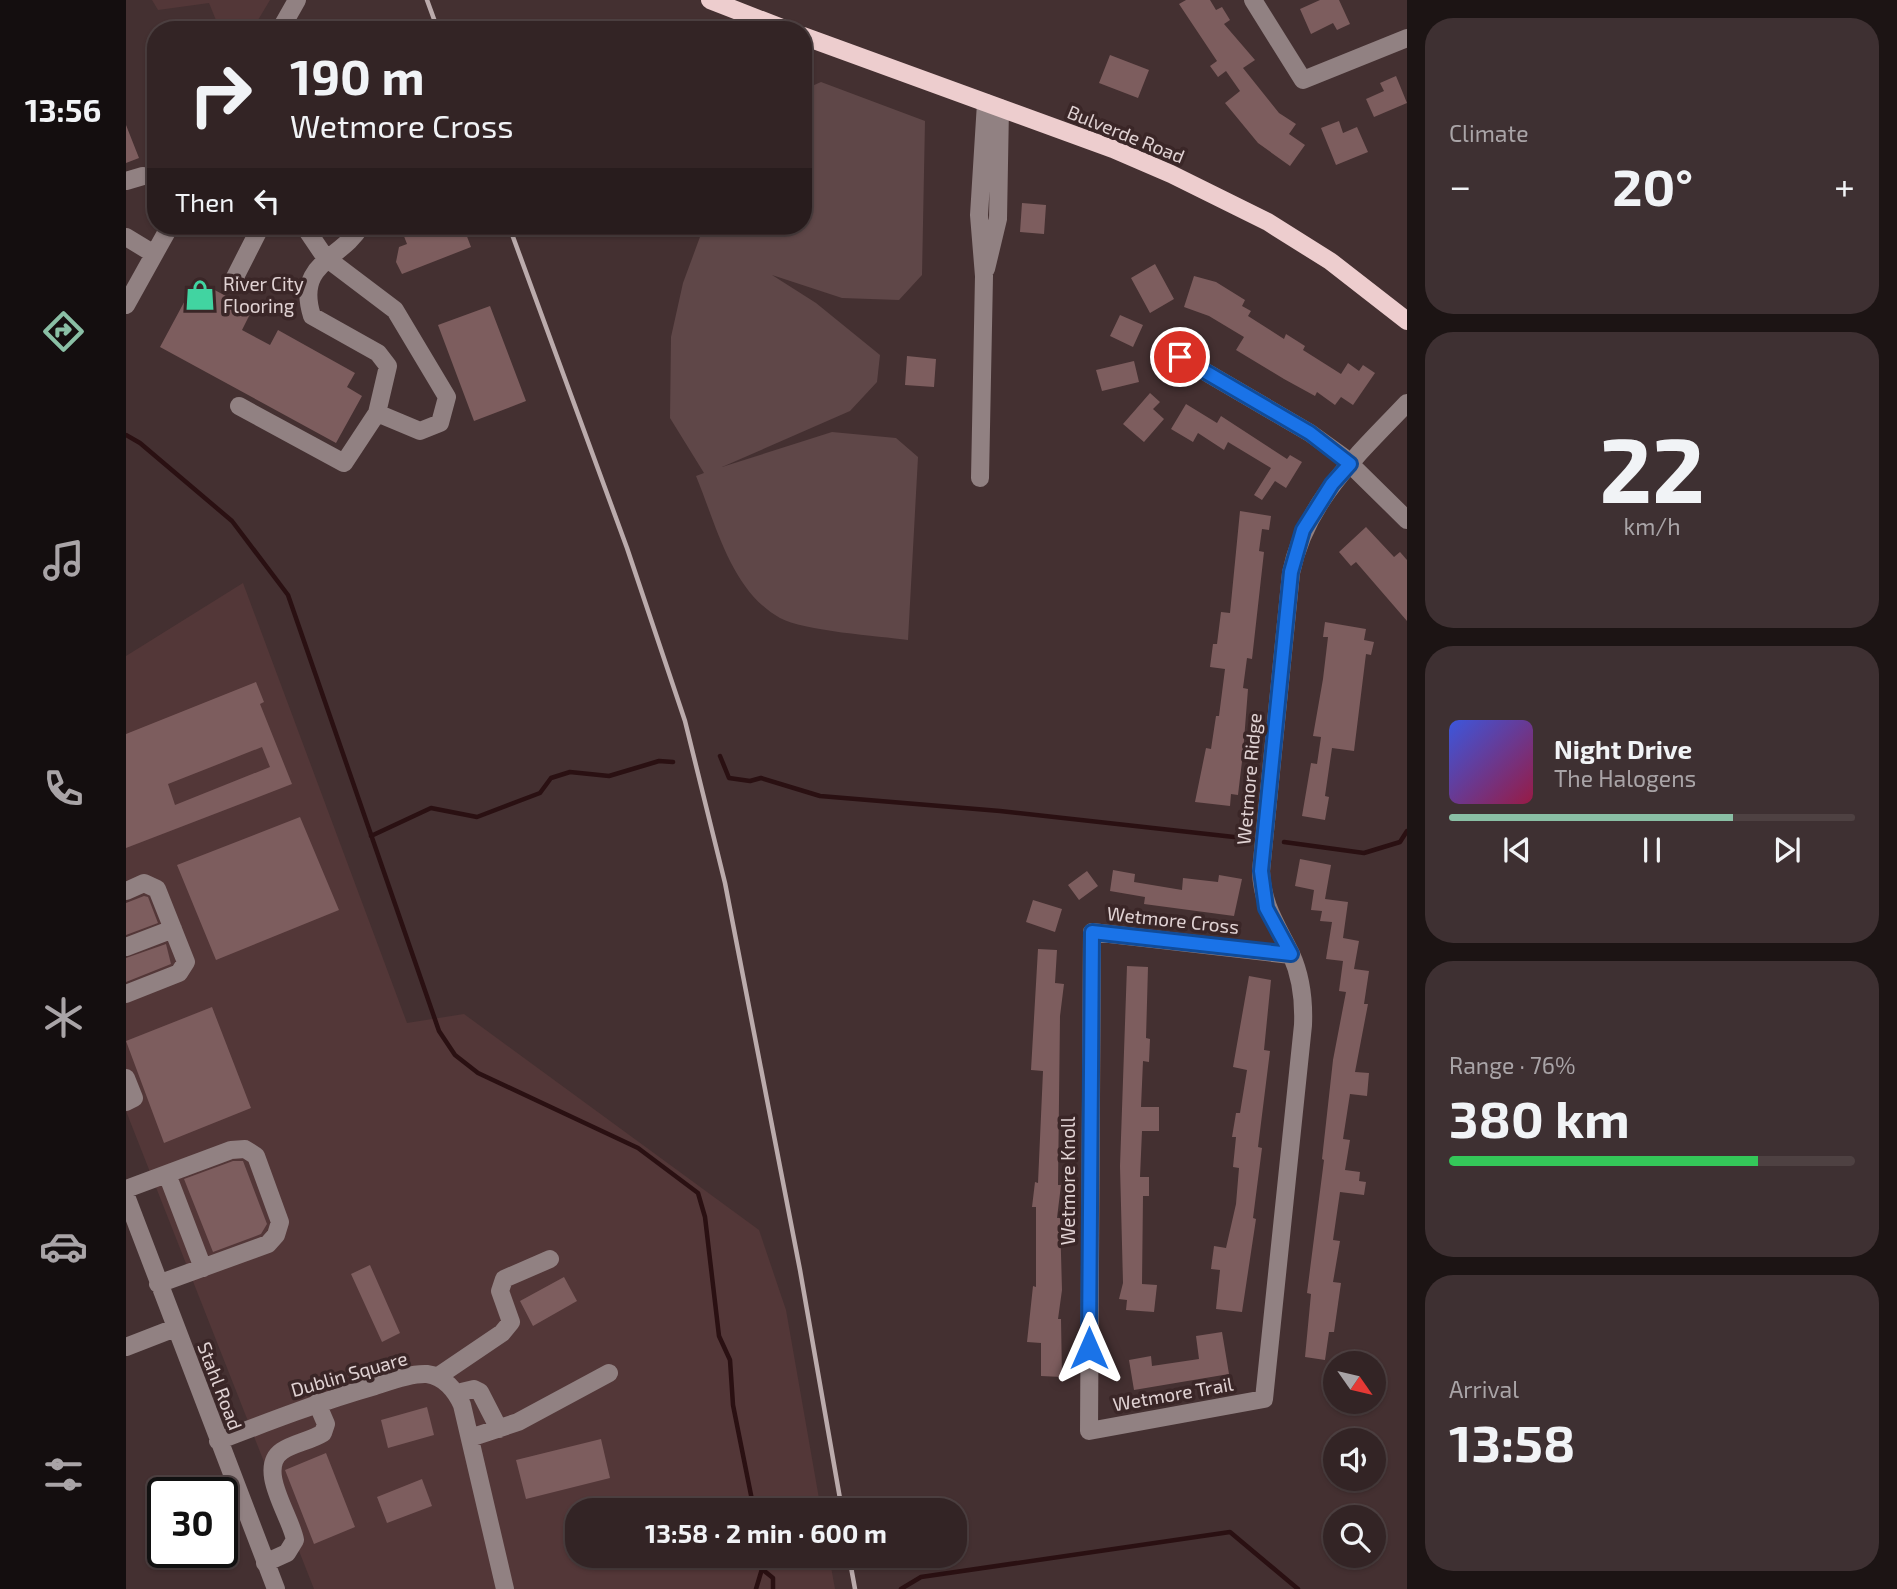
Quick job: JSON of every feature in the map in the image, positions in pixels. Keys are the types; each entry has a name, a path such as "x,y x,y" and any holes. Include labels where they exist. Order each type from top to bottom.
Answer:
{"main road":[{"path":"712,0 764,21"},
{"name":"Bulverde Road","path":"812,39 1160,169 1268,222 1330,261 1407,321"}],"street":[{"path":"285,21 297,0"},
{"path":"1253,0 1303,80 1407,38"},
{"path":"980,478 984,276 998,219 993,105"},
{"path":"126,305 165,235"},
{"path":"233,281 256,235"},
{"path":"310,235 325,257 395,310 447,397 440,423 420,431 377,413"},
{"path":"239,406 344,463 377,413 388,366 378,353 312,316 307,302 310,281 325,257 356,235"},
{"path":"126,237 154,254"},
{"path":"1180,357 1310,433 1350,464 1407,520"},
{"name":"Wetmore Ridge","path":"1264,1399 1303,1025 1299,978 1291,954 1266,908 1261,871 1287,598 1297,542 1303,530 1332,484 1407,402"},
{"path":"126,891 144,883 157,889 186,962 179,973 126,995"},
{"path":"126,947 173,929"},
{"name":"Wetmore Cross","path":"1092,932 1291,954"},
{"name":"Wetmore Knoll","path":"1089,1431 1092,932"},
{"path":"126,1078 134,1098 126,1102"},
{"path":"126,1189 232,1150 245,1149 256,1156 280,1223 276,1235 268,1244 158,1284"},
{"path":"167,1174 204,1268"},
{"name":"Stahl Road","path":"126,1196 276,1589"},
{"path":"437,1377 502,1333 511,1322 500,1291 504,1279 551,1259"},
{"path":"126,1347 175,1328"},
{"path":"470,1438 499,1429 609,1373"},
{"name":"Dublin Square","path":"218,1441 317,1403 419,1375 437,1377 457,1393"},
{"path":"499,1429 480,1392 467,1389 457,1393 505,1589"},
{"name":"Wetmore Trail","path":"1089,1431 1264,1399"},
{"path":"265,1563 286,1553 295,1540 271,1476 272,1468 281,1451 323,1433 326,1424 317,1403"}],"shaded area":[{"path":"152,0 270,0 257,21 216,21 209,3 158,10"},
{"path":"821,82 925,121 922,275 899,300 842,298 772,275 816,303 880,355 877,382 850,411 722,467 832,432 896,438 918,457 908,640 791,623 763,606 737,574 727,555 696,476 704,473 670,418 671,337 683,283 701,235 812,235 812,86"},
{"path":"243,583 407,1023 464,1014 759,1230 786,1310 819,1498 565,1498 565,1568 831,1568 835,1589 314,1589 126,1111 126,656"}],"building":[{"path":"1186,0 1210,0 1216,10 1222,7 1230,20 1224,24 1255,60 1243,68 1279,113 1296,124 1289,134 1305,145 1290,166 1258,143 1225,103 1240,91 1226,71 1218,77 1210,66 1217,61 1179,4"},
{"path":"1320,0 1339,0 1350,24 1337,30 1333,23 1311,34 1300,9"},
{"path":"1110,55 1149,70 1138,98 1099,83"},
{"path":"1396,76 1407,103 1374,117 1366,99 1384,91 1380,83"},
{"path":"1339,121 1343,133 1357,127 1368,152 1336,165 1321,128"},
{"path":"126,125 139,158 126,163"},
{"path":"1022,203 1046,205 1044,234 1020,232"},
{"path":"404,235 466,235 471,247 402,274 396,262 399,247 407,244"},
{"path":"1155,264 1174,299 1150,313 1131,278"},
{"path":"1194,276 1216,282 1245,300 1242,306 1251,311 1248,316 1284,339 1286,334 1305,346 1303,350 1341,374 1348,363 1359,371 1363,365 1375,373 1353,405 1341,397 1335,405 1317,392 1315,396 1236,350 1244,337 1209,316 1184,307"},
{"path":"196,280 252,310 242,330 270,345 278,330 355,373 347,387 362,396 336,443 160,347"},
{"path":"490,306 526,401 474,421 438,325"},
{"path":"1120,315 1143,325 1133,347 1110,336"},
{"path":"907,356 936,359 934,387 905,385"},
{"path":"1134,361 1139,382 1102,391 1096,370"},
{"path":"1150,393 1160,402 1153,409 1164,419 1144,442 1123,424"},
{"path":"1186,404 1217,423 1221,416 1287,459 1290,455 1302,462 1286,488 1275,481 1262,500 1254,495 1271,468 1228,442 1224,450 1198,433 1193,442 1171,429"},
{"path":"1240,511 1271,516 1269,530 1262,529 1259,551 1264,552 1252,659 1247,658 1243,688 1248,689 1243,753 1238,795 1231,794 1230,806 1195,802 1206,748 1211,749 1216,716 1219,716 1225,669 1210,667 1213,644 1217,644 1221,612 1230,613"},
{"path":"1366,527 1394,557 1400,552 1407,560 1407,621 1356,562 1351,566 1339,552"},
{"path":"1325,622 1366,629 1364,640 1374,642 1371,655 1366,654 1354,751 1332,748 1325,796 1329,797 1325,820 1302,816 1311,763 1317,764 1321,737 1313,736 1328,637 1323,637"},
{"path":"256,682 264,702 260,704 292,784 126,848 126,734","holes":["262,747 270,767 175,805 168,784"]},
{"path":"300,817 339,910 216,960 177,865"},
{"path":"1300,859 1331,865 1325,899 1348,902 1343,938 1359,941 1354,969 1369,971 1364,1004 1368,1004 1355,1072 1369,1073 1367,1096 1350,1094 1343,1139 1350,1140 1345,1170 1360,1172 1359,1181 1366,1182 1364,1195 1340,1192 1333,1240 1340,1241 1333,1282 1341,1283 1334,1332 1329,1332 1323,1360 1305,1357 1311,1294 1307,1293 1324,1160 1333,1060 1346,992 1339,991 1343,961 1326,959 1332,922 1320,921 1322,911 1311,910 1314,890 1295,886"},
{"path":"1113,870 1135,874 1134,882 1182,890 1183,878 1218,882 1219,875 1242,879 1234,916 1144,904 1145,897 1110,891"},
{"path":"1087,871 1098,886 1079,900 1068,885"},
{"path":"148,897 158,923 126,935 126,903"},
{"path":"1033,900 1062,909 1055,932 1026,922"},
{"path":"166,944 171,964 126,982 126,958"},
{"path":"1038,949 1057,950 1055,983 1064,984 1060,1016 1058,1185 1061,1185 1057,1218 1060,1218 1062,1290 1058,1319 1061,1319 1062,1377 1041,1376 1041,1343 1027,1342 1033,1286 1036,1287 1036,1207 1032,1207 1035,1182 1038,1183 1043,1071 1031,1070"},
{"path":"1127,966 1148,967 1146,1038 1150,1039 1149,1062 1143,1061 1141,1107 1159,1107 1159,1131 1142,1131 1140,1177 1149,1177 1149,1196 1143,1196 1142,1284 1157,1285 1154,1312 1126,1310 1127,1300 1119,1299 1123,1283 1120,1166"},
{"path":"1249,976 1271,980 1264,1050 1270,1051 1258,1147 1262,1148 1253,1218 1256,1219 1242,1312 1216,1309 1220,1270 1211,1269 1214,1246 1226,1248 1236,1204 1239,1168 1233,1167 1236,1137 1232,1137 1236,1113 1240,1113 1247,1070 1233,1067"},
{"path":"212,1007 251,1108 164,1143 126,1041"},
{"path":"233,1161 243,1161 267,1224 261,1234 213,1252 184,1179"},
{"path":"370,1265 400,1333 382,1342 351,1274"},
{"path":"564,1277 577,1301 533,1326 520,1301"},
{"path":"1222,1332 1229,1374 1134,1390 1129,1360 1151,1356 1152,1366 1199,1359 1196,1336"},
{"path":"427,1407 434,1435 388,1448 381,1420"},
{"path":"601,1439 610,1478 526,1499 516,1460"},
{"path":"326,1453 355,1527 314,1544 285,1470"},
{"path":"422,1479 432,1506 387,1523 377,1497"}],"waterway":[{"path":"126,435 140,443 232,521 288,595 439,1031 455,1055 478,1073 638,1148 698,1193 705,1217 719,1336 730,1360 733,1405 752,1498"},
{"path":"720,756 729,778 750,781 761,778 820,796 1000,811 1252,839"},
{"path":"371,836 431,808 477,817 540,793 551,778 570,772 609,776 659,761 673,762"},
{"path":"1284,842 1364,853 1400,842 1407,831"},
{"path":"901,1589 921,1577 1230,1532 1298,1589"},
{"path":"756,1589 762,1568"},
{"path":"762,1569 773,1578 773,1589"}],"railway":[{"path":"427,0 435,21"},
{"path":"512,235 627,548 685,721 725,883 800,1270 840,1498"},
{"path":"851,1568 855,1589"}],"place":[{"name":"River City Flooring","path":"200,295"}],"route":[{"path":"1089,1348 1089,1043 1092,932 1291,954 1266,908 1261,871 1287,598 1297,542 1324,495 1350,464 1310,433 1180,357"}]}
